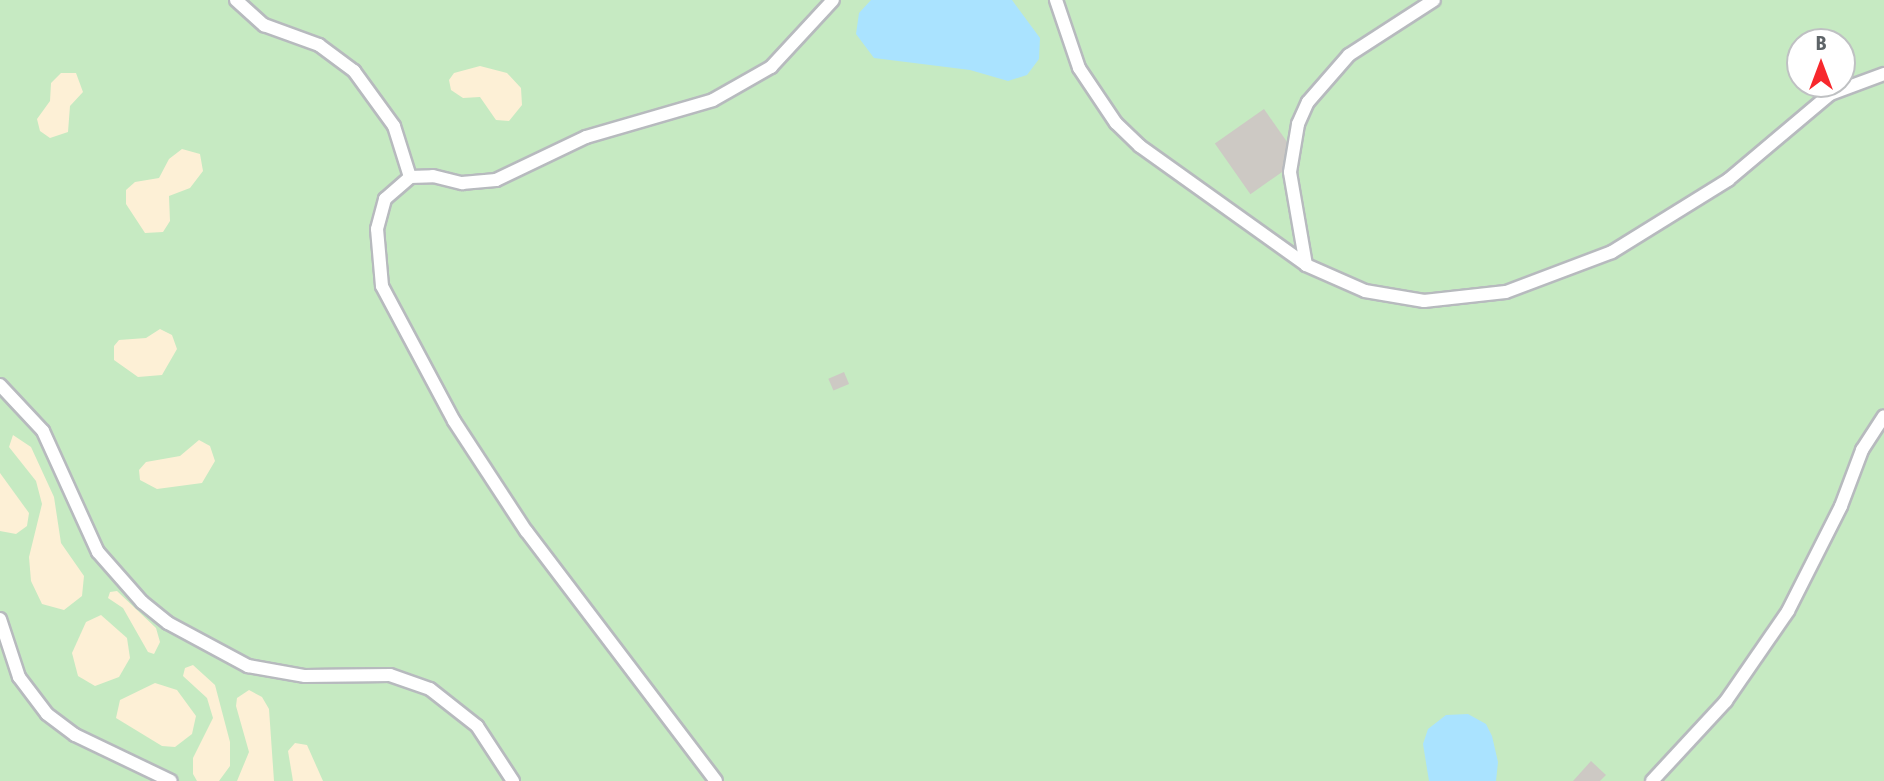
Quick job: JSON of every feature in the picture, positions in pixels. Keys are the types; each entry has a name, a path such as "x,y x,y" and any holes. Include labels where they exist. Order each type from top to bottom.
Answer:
{"lane":[{"path":"236,0 264,25 319,45 354,71 394,126 410,177"},
{"path":"716,781 489,477 388,302 377,270 377,229 385,199 410,177 433,176 462,183 496,180 586,136 713,100 771,67 833,0"},
{"path":"1056,0 1079,68 1116,123 1167,166 1306,265 1347,284 1395,298 1454,301 1506,292 1571,270 1653,230 1728,180 1830,94 1884,74"},
{"path":"1306,265 1290,172 1298,124 1308,102 1349,55 1434,0"},
{"path":"0,385 43,431 98,552 142,601 168,623 248,666 305,676 390,675 430,690 477,726 513,781"},
{"path":"1653,781 1726,701 1788,611 1841,506 1862,450 1884,416"},
{"path":"0,619 19,677 47,714 75,735 171,781"}],"green space":[{"path":"0,0 1884,0 1884,781 0,781"}],"sand":[{"path":"480,66 507,73 521,88 522,105 509,121 496,120 480,97 463,98 451,90 449,80 454,73"},
{"path":"61,73 76,73 83,92 70,106 68,132 50,138 40,131 37,119 50,101 51,83"},
{"path":"182,149 200,154 203,171 190,188 169,196 170,221 163,232 145,233 126,204 126,190 135,182 159,178 169,159"},
{"path":"160,329 172,335 177,349 162,375 138,377 114,360 114,346 119,340 146,338"},
{"path":"13,435 31,447 54,497 61,543 84,576 82,596 64,610 42,604 31,581 29,557 42,504 36,481 9,447"},
{"path":"199,440 210,446 215,461 202,483 157,489 140,480 139,470 146,462 180,456"},
{"path":"0,473 29,513 27,526 16,534 0,531"},
{"path":"117,591 156,628 160,642 154,654 148,652 123,608 108,598 110,592"},
{"path":"101,615 127,638 130,658 119,677 95,686 78,676 72,653 86,622"},
{"path":"193,665 215,685 230,742 230,766 219,781 197,781 193,774 193,758 213,718 207,698 183,676 185,668"},
{"path":"155,683 177,690 196,716 192,734 175,747 162,746 116,718 120,700"},
{"path":"249,690 262,697 269,709 274,781 237,781 249,752 236,706 237,698"},
{"path":"295,743 307,745 323,781 293,781 288,751"}],"water":[{"path":"871,0 1012,0 1040,38 1039,59 1027,75 1008,81 970,70 874,58 856,34 859,13"},
{"path":"1468,714 1486,724 1492,736 1498,762 1496,781 1429,781 1423,744 1428,729 1446,715"}],"building":[{"path":"1264,109 1300,160 1250,194 1215,143"},
{"path":"844,372 849,384 833,391 828,379"},
{"path":"1591,761 1606,775 1600,781 1573,781"}]}
